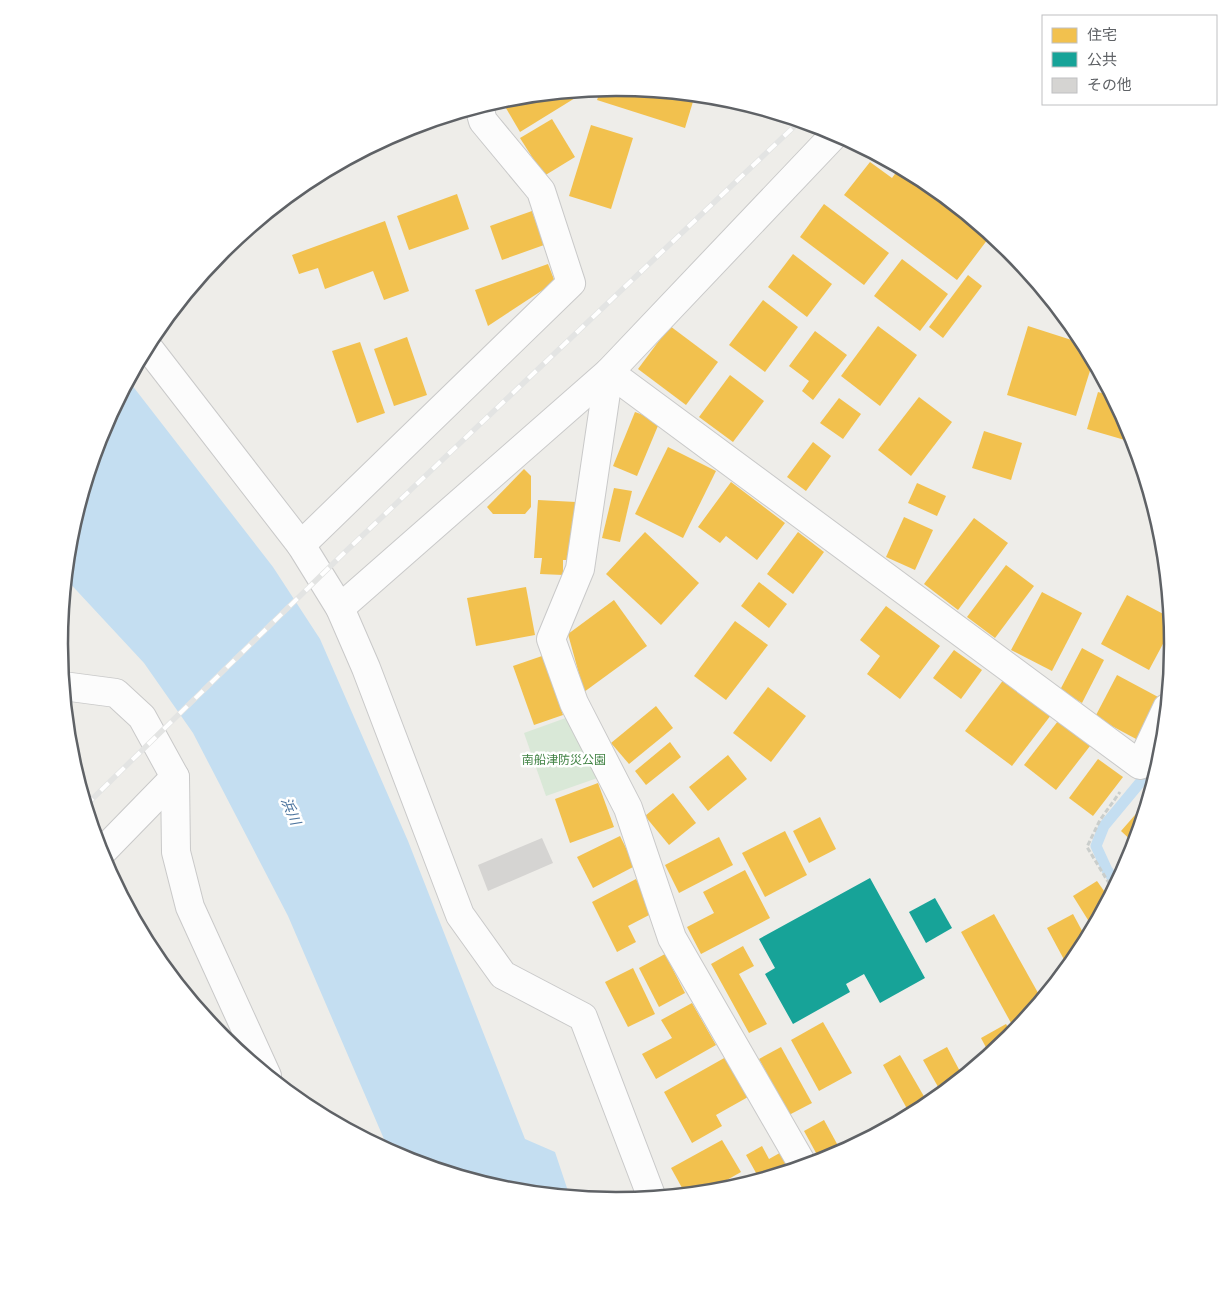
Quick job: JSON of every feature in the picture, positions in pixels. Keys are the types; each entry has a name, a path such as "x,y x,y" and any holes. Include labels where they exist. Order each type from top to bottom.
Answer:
{"street":[{"path":"301,544 571,283 541,191 483,121 480,114"},
{"path":"340,608 609,372 830,140"},
{"path":"152,353 301,544 340,608 366,668 460,915 503,975 583,1017 645,1192"},
{"path":"609,372 1140,765 1158,726"},
{"path":"609,372 580,569 551,639 574,703 628,808 672,938 800,1161"},
{"path":"70,687 116,693 142,717 175,778 176,852 190,906 261,1063"},
{"path":"107,847 175,778"}],"path":[{"path":"1110,884 1088,847 1100,820 1140,765"}],"green space":[{"name":"南船津防災公園","path":"574,715 606,775 546,796 524,733"}],"water":[{"name":"浜川","path":"133,386 273,567 320,639 408,841 525,1139 555,1152 568,1191 509,1182 474,1174 440,1164 385,1141 288,916 193,733 144,663 71,585 78,537 86,503 109,435"}],"building: 住宅":[{"path":"598,96 616,96 652,97 693,102 685,128 597,100"},
{"path":"576,97 520,132 506,108"},
{"path":"552,119 575,157 544,176 520,138"},
{"path":"591,125 633,138 611,209 569,196"},
{"path":"870,162 892,178 896,173 921,188 950,209 987,241 957,280 844,195"},
{"path":"457,194 469,229 409,250 397,216"},
{"path":"824,204 889,253 864,285 800,237"},
{"path":"532,211 544,245 502,260 490,226"},
{"path":"385,221 409,291 384,300 373,271 325,289 318,268 299,274 292,255"},
{"path":"793,254 832,284 807,317 768,287"},
{"path":"902,259 948,294 920,331 874,296"},
{"path":"548,264 555,282 488,326 475,290"},
{"path":"968,275 982,286 943,338 929,327"},
{"path":"763,300 798,327 765,372 729,345"},
{"path":"670,326 718,362 686,405 638,369"},
{"path":"878,326 917,355 880,406 841,376"},
{"path":"1028,326 1072,340 1090,369 1076,416 1007,395"},
{"path":"815,331 847,355 813,400 802,391 809,381 789,366"},
{"path":"407,337 427,395 394,406 374,349"},
{"path":"360,342 385,413 357,423 332,351"},
{"path":"730,375 764,401 733,442 699,417"},
{"path":"1098,392 1104,394 1125,440 1087,429"},
{"path":"919,397 952,422 911,476 878,450"},
{"path":"839,398 861,414 843,439 820,423"},
{"path":"635,412 660,421 637,476 613,466"},
{"path":"984,431 1022,443 1011,480 972,468"},
{"path":"813,442 831,456 806,491 787,477"},
{"path":"668,447 716,471 683,538 635,514"},
{"path":"524,469 531,476 531,507 525,514 493,514 487,507"},
{"path":"731,482 785,523 757,560 726,536 720,543 698,527"},
{"path":"917,483 946,496 937,516 908,503"},
{"path":"614,488 632,491 620,542 602,538"},
{"path":"538,500 576,502 572,560 563,560 563,575 540,574 542,558 534,558"},
{"path":"904,517 933,530 915,570 886,557"},
{"path":"974,518 1008,543 958,610 924,584"},
{"path":"645,532 699,583 661,625 606,574"},
{"path":"798,532 824,552 793,594 767,574"},
{"path":"1006,565 1034,586 995,638 967,617"},
{"path":"759,582 787,604 769,628 741,606"},
{"path":"526,587 535,635 476,646 467,598"},
{"path":"1042,592 1082,613 1052,671 1011,650"},
{"path":"1127,595 1163,614 1164,642 1149,670 1101,644"},
{"path":"614,600 647,646 584,692 568,634"},
{"path":"886,606 940,646 900,699 867,674 880,656 860,640"},
{"path":"735,621 768,645 726,700 694,676"},
{"path":"1082,648 1104,660 1082,703 1060,690"},
{"path":"954,650 982,670 961,699 933,678"},
{"path":"542,656 563,715 534,725 513,666"},
{"path":"1117,675 1160,698 1138,740 1095,717"},
{"path":"1004,679 1051,715 1012,766 965,731"},
{"path":"768,687 806,716 771,762 733,733"},
{"path":"656,706 673,728 629,764 611,743"},
{"path":"1058,721 1090,746 1056,790 1024,765"},
{"path":"670,742 681,757 646,785 635,771"},
{"path":"728,755 747,779 708,811 689,787"},
{"path":"1098,759 1123,777 1093,816 1069,798"},
{"path":"598,783 614,827 570,843 555,799"},
{"path":"673,793 696,823 669,845 645,816"},
{"path":"1138,812 1129,838 1121,831"},
{"path":"820,817 836,849 809,863 793,831"},
{"path":"785,831 807,875 765,897 742,853"},
{"path":"620,836 635,866 593,888 577,857"},
{"path":"719,837 733,865 679,893 665,865"},
{"path":"745,870 770,918 701,954 687,927 714,913 703,892"},
{"path":"636,879 653,913 628,926 636,942 617,952 592,902"},
{"path":"1097,881 1105,892 1089,922 1073,896"},
{"path":"994,914 1038,993 1012,1024 961,932"},
{"path":"1073,914 1083,932 1064,960 1047,928"},
{"path":"743,946 754,966 739,974 767,1024 749,1033 711,964"},
{"path":"665,954 685,993 659,1007 639,968"},
{"path":"633,968 655,1014 628,1027 605,982"},
{"path":"692,1003 716,1045 656,1079 642,1054 672,1038 661,1020"},
{"path":"823,1022 852,1073 819,1091 791,1040"},
{"path":"1006,1024 1008,1027 987,1049 981,1038"},
{"path":"781,1047 812,1103 789,1115 759,1059"},
{"path":"947,1047 960,1072 939,1088 923,1060"},
{"path":"900,1055 925,1098 907,1109 883,1065"},
{"path":"726,1057 748,1097 716,1115 722,1126 692,1143 664,1092"},
{"path":"824,1120 838,1146 817,1154 804,1131"},
{"path":"722,1140 741,1172 724,1182 682,1189 671,1168"},
{"path":"762,1146 769,1159 785,1150 793,1164 757,1174 746,1155"}],"building: 公共":[{"path":"870,878 925,978 880,1003 864,974 846,984 850,992 793,1024 765,974 775,968 759,939"},
{"path":"935,898 952,928 926,943 909,912"}],"building: その他":[{"path":"542,838 553,863 488,891 478,865"}],"waterway":[{"path":"1112,877 1096,846 1104,826 1150,768"}],"railway":[{"path":"91,801 344,553 795,126"}]}
